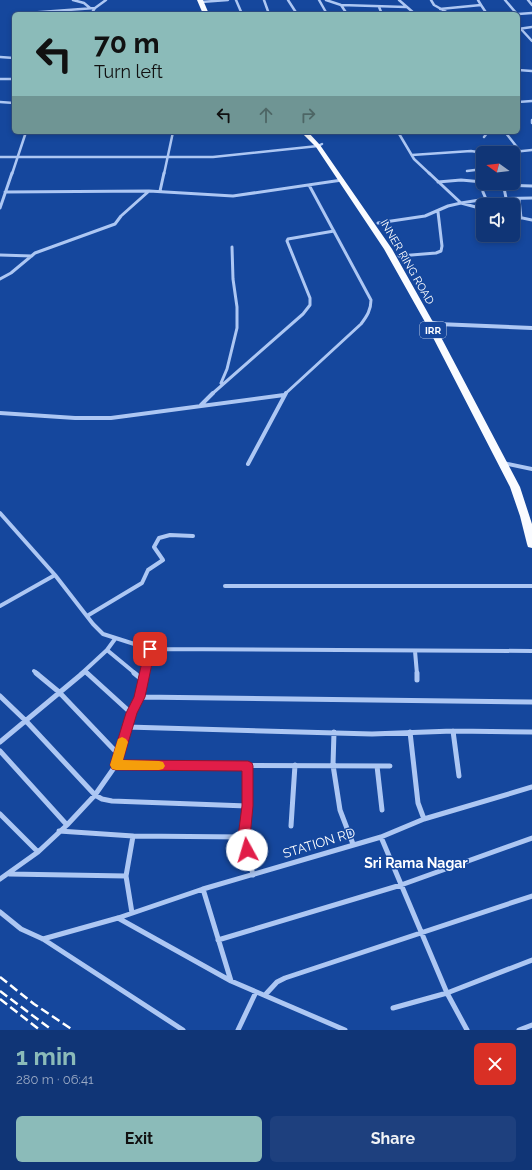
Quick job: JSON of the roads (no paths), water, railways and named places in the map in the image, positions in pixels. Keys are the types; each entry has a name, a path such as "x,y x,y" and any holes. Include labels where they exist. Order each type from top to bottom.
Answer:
{"main road":[{"path":"199,1 201,12"},
{"path":"199,1 205,12"},
{"name":"INNER RING ROAD","path":"306,134 320,145 364,200 399,256 438,324 506,463 525,516 532,544"},
{"name":"INNER RING ROAD","path":"312,134 388,249 519,484 532,520"}],"street":[{"path":"73,0 84,3 90,8"},
{"path":"92,12 106,0"},
{"path":"199,1 228,0"},
{"path":"236,0 241,12"},
{"path":"264,0 268,12"},
{"path":"288,0 296,12"},
{"path":"319,0 326,12"},
{"path":"326,0 341,5 406,8"},
{"path":"399,0 406,8 413,12"},
{"path":"431,0 434,5 446,12"},
{"path":"478,0 486,12"},
{"path":"505,0 515,12"},
{"path":"528,0 532,5"},
{"path":"341,5 346,12"},
{"path":"440,9 481,5"},
{"path":"379,7 381,12"},
{"path":"48,12 95,8"},
{"path":"520,14 532,13"},
{"path":"520,29 532,28"},
{"path":"520,30 532,41"},
{"path":"0,57 12,58"},
{"path":"520,69 531,70"},
{"path":"0,79 12,79"},
{"path":"520,102 532,101"},
{"path":"0,102 12,103"},
{"path":"0,208 25,134"},
{"path":"160,191 173,134"},
{"path":"399,134 414,159 438,182 461,203 476,207"},
{"path":"506,134 516,146"},
{"path":"0,157 213,157 320,145"},
{"path":"520,152 532,150"},
{"path":"412,155 476,152"},
{"path":"467,171 476,170"},
{"path":"5,192 160,191 233,196 342,180"},
{"path":"438,182 461,180 476,181"},
{"path":"520,185 532,186"},
{"path":"248,464 284,396 361,324 369,315 372,308 371,300 309,186"},
{"path":"504,190 506,198"},
{"path":"0,279 11,273 33,256 51,246 115,224 121,216 149,191"},
{"path":"520,199 532,198"},
{"path":"378,223 426,216 438,212 448,206 476,201"},
{"path":"520,208 521,218 532,220"},
{"path":"399,256 436,253 441,250 442,246 438,212"},
{"path":"200,405 309,307 311,302 310,298 288,244 288,239 295,236 334,231"},
{"path":"220,386 227,369 237,328 237,308 233,279 232,247"},
{"path":"0,255 33,256"},
{"path":"429,322 438,324 532,328"},
{"path":"0,413 104,418 200,405 284,396"},
{"path":"506,463 532,469"},
{"path":"0,513 55,574 87,616 104,634 115,639 150,649 532,651"},
{"path":"87,616 144,581 144,574 163,560 154,548 156,542 165,536 172,534 193,536"},
{"path":"0,606 55,574"},
{"path":"225,586 532,586"},
{"path":"0,742 85,671 107,650 115,639"},
{"path":"0,879 38,852 67,825 95,795 116,765 126,727 140,697 150,649"},
{"path":"107,650 144,681"},
{"path":"415,651 417,680"},
{"path":"34,671 59,692 118,756"},
{"path":"85,671 132,713"},
{"path":"0,696 26,721 95,795 102,799 112,801 247,806"},
{"path":"140,697 532,702"},
{"path":"126,727 372,734 453,731 532,732"},
{"path":"453,731 459,776"},
{"path":"334,732 333,765 340,810 353,844"},
{"path":"410,732 418,803 424,820"},
{"path":"0,751 67,825"},
{"path":"116,765 390,766"},
{"path":"291,826 295,765"},
{"path":"248,766 247,806 244,837 253,875"},
{"path":"377,766 382,810"},
{"name":"STATION RD","path":"43,939 118,918 203,889 381,837 424,820 532,787"},
{"path":"0,814 38,852"},
{"path":"59,831 133,836 244,837"},
{"path":"132,913 126,876 133,836"},
{"path":"381,837 447,993 467,1030"},
{"path":"218,940 401,884 532,838"},
{"path":"8,874 126,876"},
{"path":"203,889 231,981"},
{"path":"265,995 277,982 285,978 532,896"},
{"path":"0,912 21,928 43,939 183,1030"},
{"path":"118,918 231,981 345,1030"},
{"path":"393,1008 447,993 532,960"},
{"path":"238,1030 256,992"},
{"path":"519,1030 532,1025"}],"railway":[{"path":"0,977 34,1004 73,1030"},
{"path":"0,991 52,1030"},
{"path":"0,999 40,1030"}],"district":[{"name":"Sri Rama Nagar","path":"416,863"}]}
